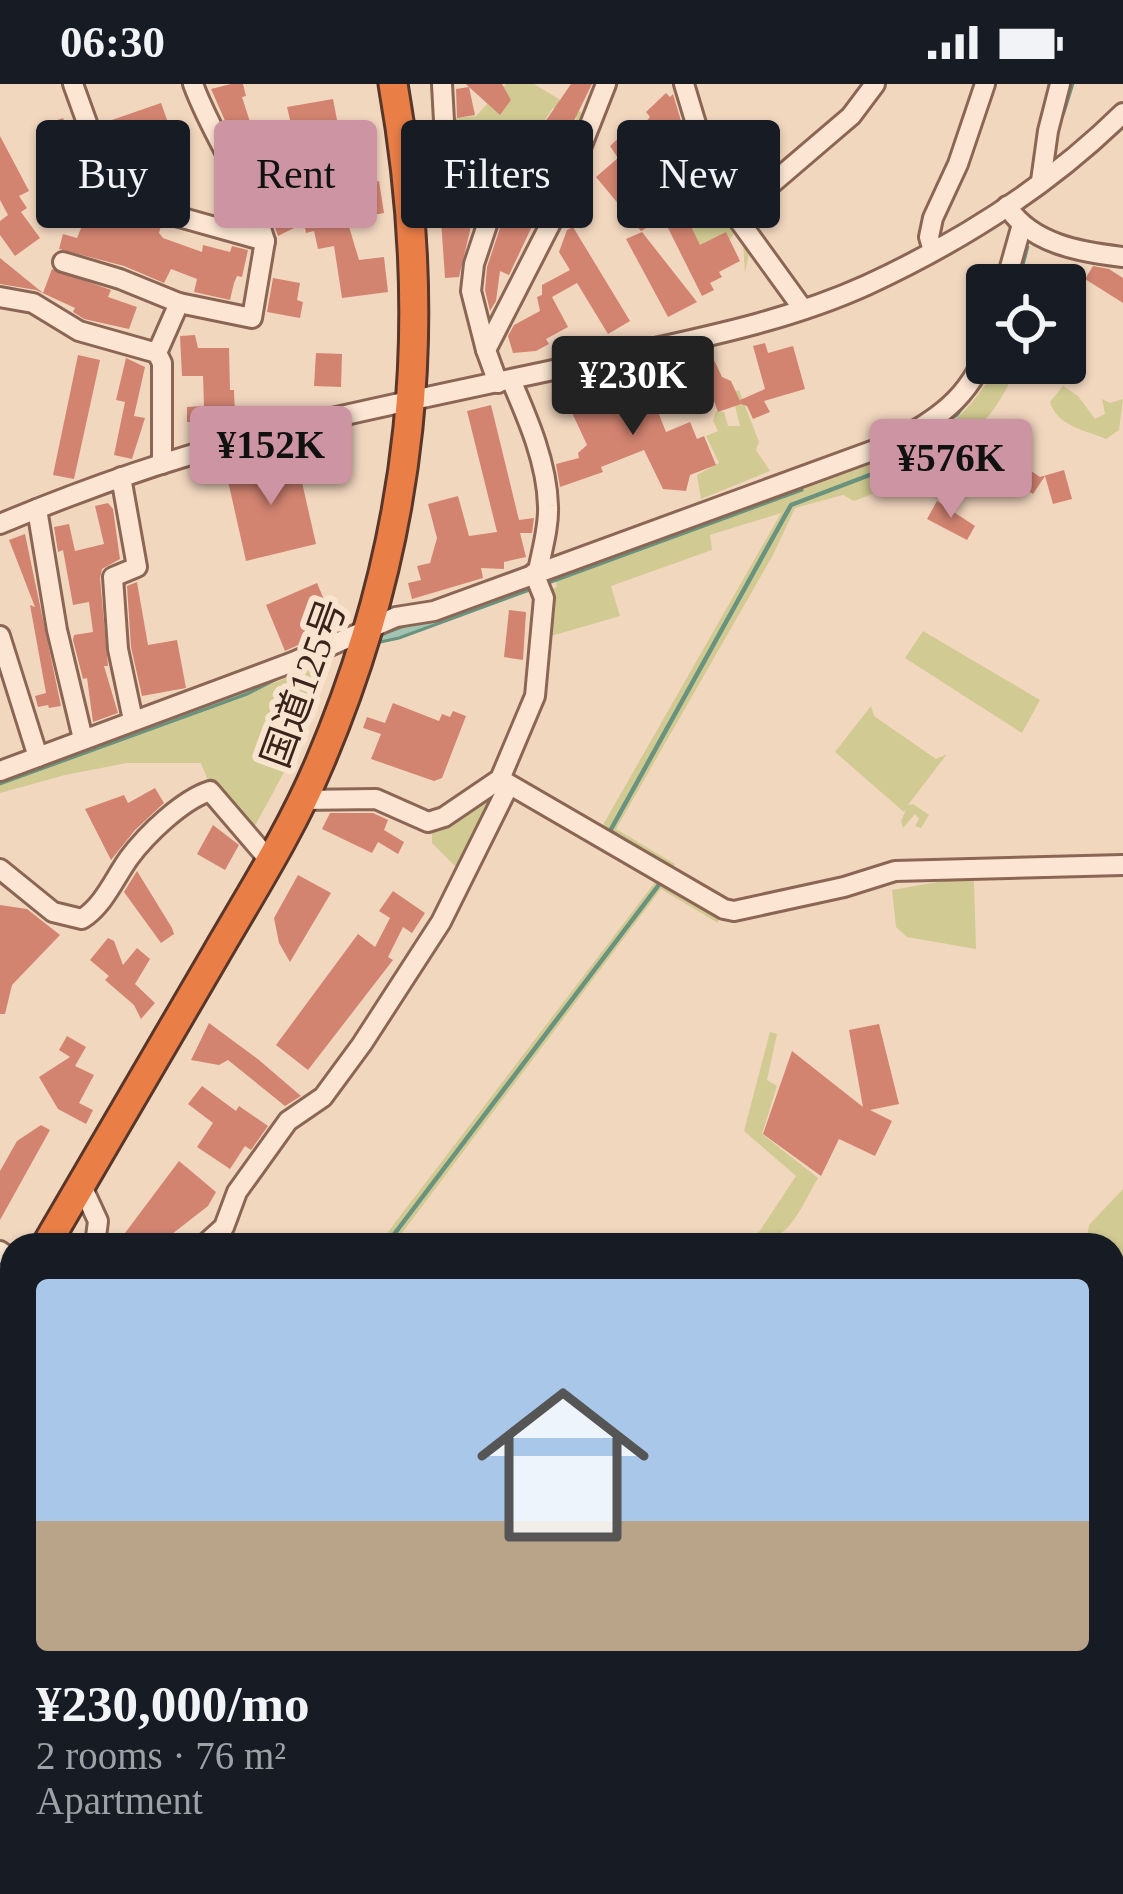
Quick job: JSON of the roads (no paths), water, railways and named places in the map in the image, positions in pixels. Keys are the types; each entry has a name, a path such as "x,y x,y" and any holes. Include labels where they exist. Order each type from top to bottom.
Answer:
{"highway":[{"name":"国道125号","path":"53,1233 270,861 318,766 369,627 397,515 413,401 412,229 393,84"}],"street":[{"path":"73,84 112,192 165,213 265,241"},
{"path":"63,262 179,303 252,318 265,241 243,183 207,122 193,84"},
{"path":"217,1233 237,1192 288,1121 323,1097 441,922 505,782 535,696 544,598 536,572 549,511 547,494 530,430 486,350 470,291 489,219 450,149 442,84"},
{"path":"486,350 553,219 606,84"},
{"path":"684,84 696,120"},
{"path":"780,177 851,116 875,84"},
{"path":"933,251 929,236 933,218 958,164 985,84"},
{"path":"1041,182 1060,84"},
{"path":"0,524 121,477 289,428 710,336 803,309 865,286 1007,206 1123,112"},
{"path":"1007,206 1021,228 1046,241 1120,258"},
{"path":"744,228 803,309"},
{"path":"1011,264 1021,228"},
{"path":"0,297 33,303 79,331 157,353 162,363 162,464"},
{"path":"157,353 179,303"},
{"path":"0,771 293,662 396,616 434,611 892,444 934,422 971,384"},
{"path":"121,477 137,567 113,578 118,649 133,720"},
{"path":"37,508 57,630 83,739"},
{"path":"0,636 38,757"},
{"path":"301,800 376,799 428,822 505,782"},
{"path":"505,782 724,909 895,872 1123,865"},
{"path":"0,868 52,912 82,919 144,842 197,795 210,791 270,861"},
{"path":"81,1184 98,1221 96,1233"}],"waterway":[{"path":"597,131 616,84"},
{"path":"1063,113 1072,84"},
{"path":"1023,264 1027,247"},
{"path":"519,306 530,284"},
{"path":"914,442 957,414 978,384"},
{"path":"630,844 610,831 791,505 914,458"},
{"path":"298,669 330,657"},
{"path":"395,1233 661,882"},
{"path":"732,920 755,916"}]}
